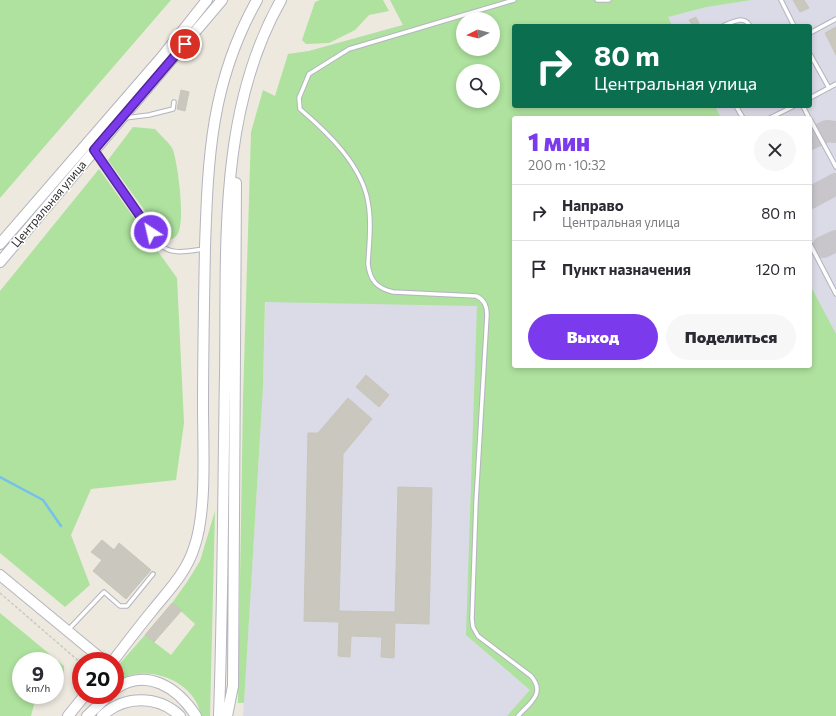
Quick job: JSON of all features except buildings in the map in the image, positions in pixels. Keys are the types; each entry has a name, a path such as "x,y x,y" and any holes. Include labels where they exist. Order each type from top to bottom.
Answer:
{"main road":[{"name":"Центральная улица","path":"0,244 161,58 207,0"},
{"name":"Центральная улица","path":"0,262 222,0"},
{"path":"120,652 183,572 197,540 202,498 205,249 208,165 215,116 223,81 234,49 257,0"},
{"path":"219,716 226,285 231,160 240,112 262,41 281,0"},
{"path":"229,713 233,678 236,180 234,143"},
{"path":"0,575 93,652"},
{"path":"124,684 137,681 158,682 178,693 196,716"},
{"path":"102,716 120,704 144,700 163,704 180,716"},
{"path":"68,716 78,704"},
{"path":"87,716 100,704"}],"lane":[{"path":"514,0 349,48 309,74 298,104 300,109 335,141 348,160 366,192 369,211 368,264 369,274 374,284 385,290 393,292 476,296 480,298 485,305 487,315 476,502 472,619 473,627 478,636 536,681 538,686 536,696 518,716"},
{"path":"597,0 609,0"},
{"path":"781,0 793,24"},
{"path":"812,32 836,19"},
{"path":"727,24 732,21 743,20 749,24"},
{"path":"812,58 829,88"},
{"path":"812,97 836,84"},
{"path":"122,118 149,115 173,109 174,102"},
{"path":"774,116 790,108"},
{"path":"812,122 836,167"},
{"path":"94,150 166,251 173,252 205,249"},
{"path":"812,248 836,294"},
{"path":"68,631 104,592 120,606 127,606 154,574"}],"path":[{"path":"0,593 72,655"}],"shaded area":[{"path":"390,0 836,0 836,716 243,716 263,387 268,208 288,54 309,51 403,25"}],"green space":[{"path":"0,0 171,0 0,198"},
{"path":"320,0 383,0 389,11 369,15 355,30 329,43 306,44 302,40 315,2"},
{"path":"390,0 751,0 706,7 668,17 671,24 512,24 512,108 716,108 720,116 512,116 512,368 812,368 812,289 836,334 836,716 507,716 530,690 466,635 477,306 265,302 263,387 244,703 238,703 243,399 251,132 263,90 275,96 288,54 309,51 403,25"},
{"path":"133,127 155,129 172,147 179,180 181,219 180,229 177,235 172,239 166,240 108,160"},
{"path":"99,169 177,278 184,423 176,480 91,489 71,535 90,585 65,607 0,553 0,291"},
{"path":"215,511 210,716 201,716 197,703 189,692 179,684 167,678 153,674 140,674 124,678 124,659 145,635 171,655 195,624 172,603 200,561"},
{"path":"0,613 47,652 12,652 12,704 34,704 31,716 0,716"}],"waterway":[{"path":"0,477 43,500 61,526"}],"taxiway":[{"path":"812,138 827,131 836,132"},
{"path":"812,197 836,184"},
{"path":"823,247 836,241"}],"route":[{"path":"151,232 94,150 185,44"}]}
